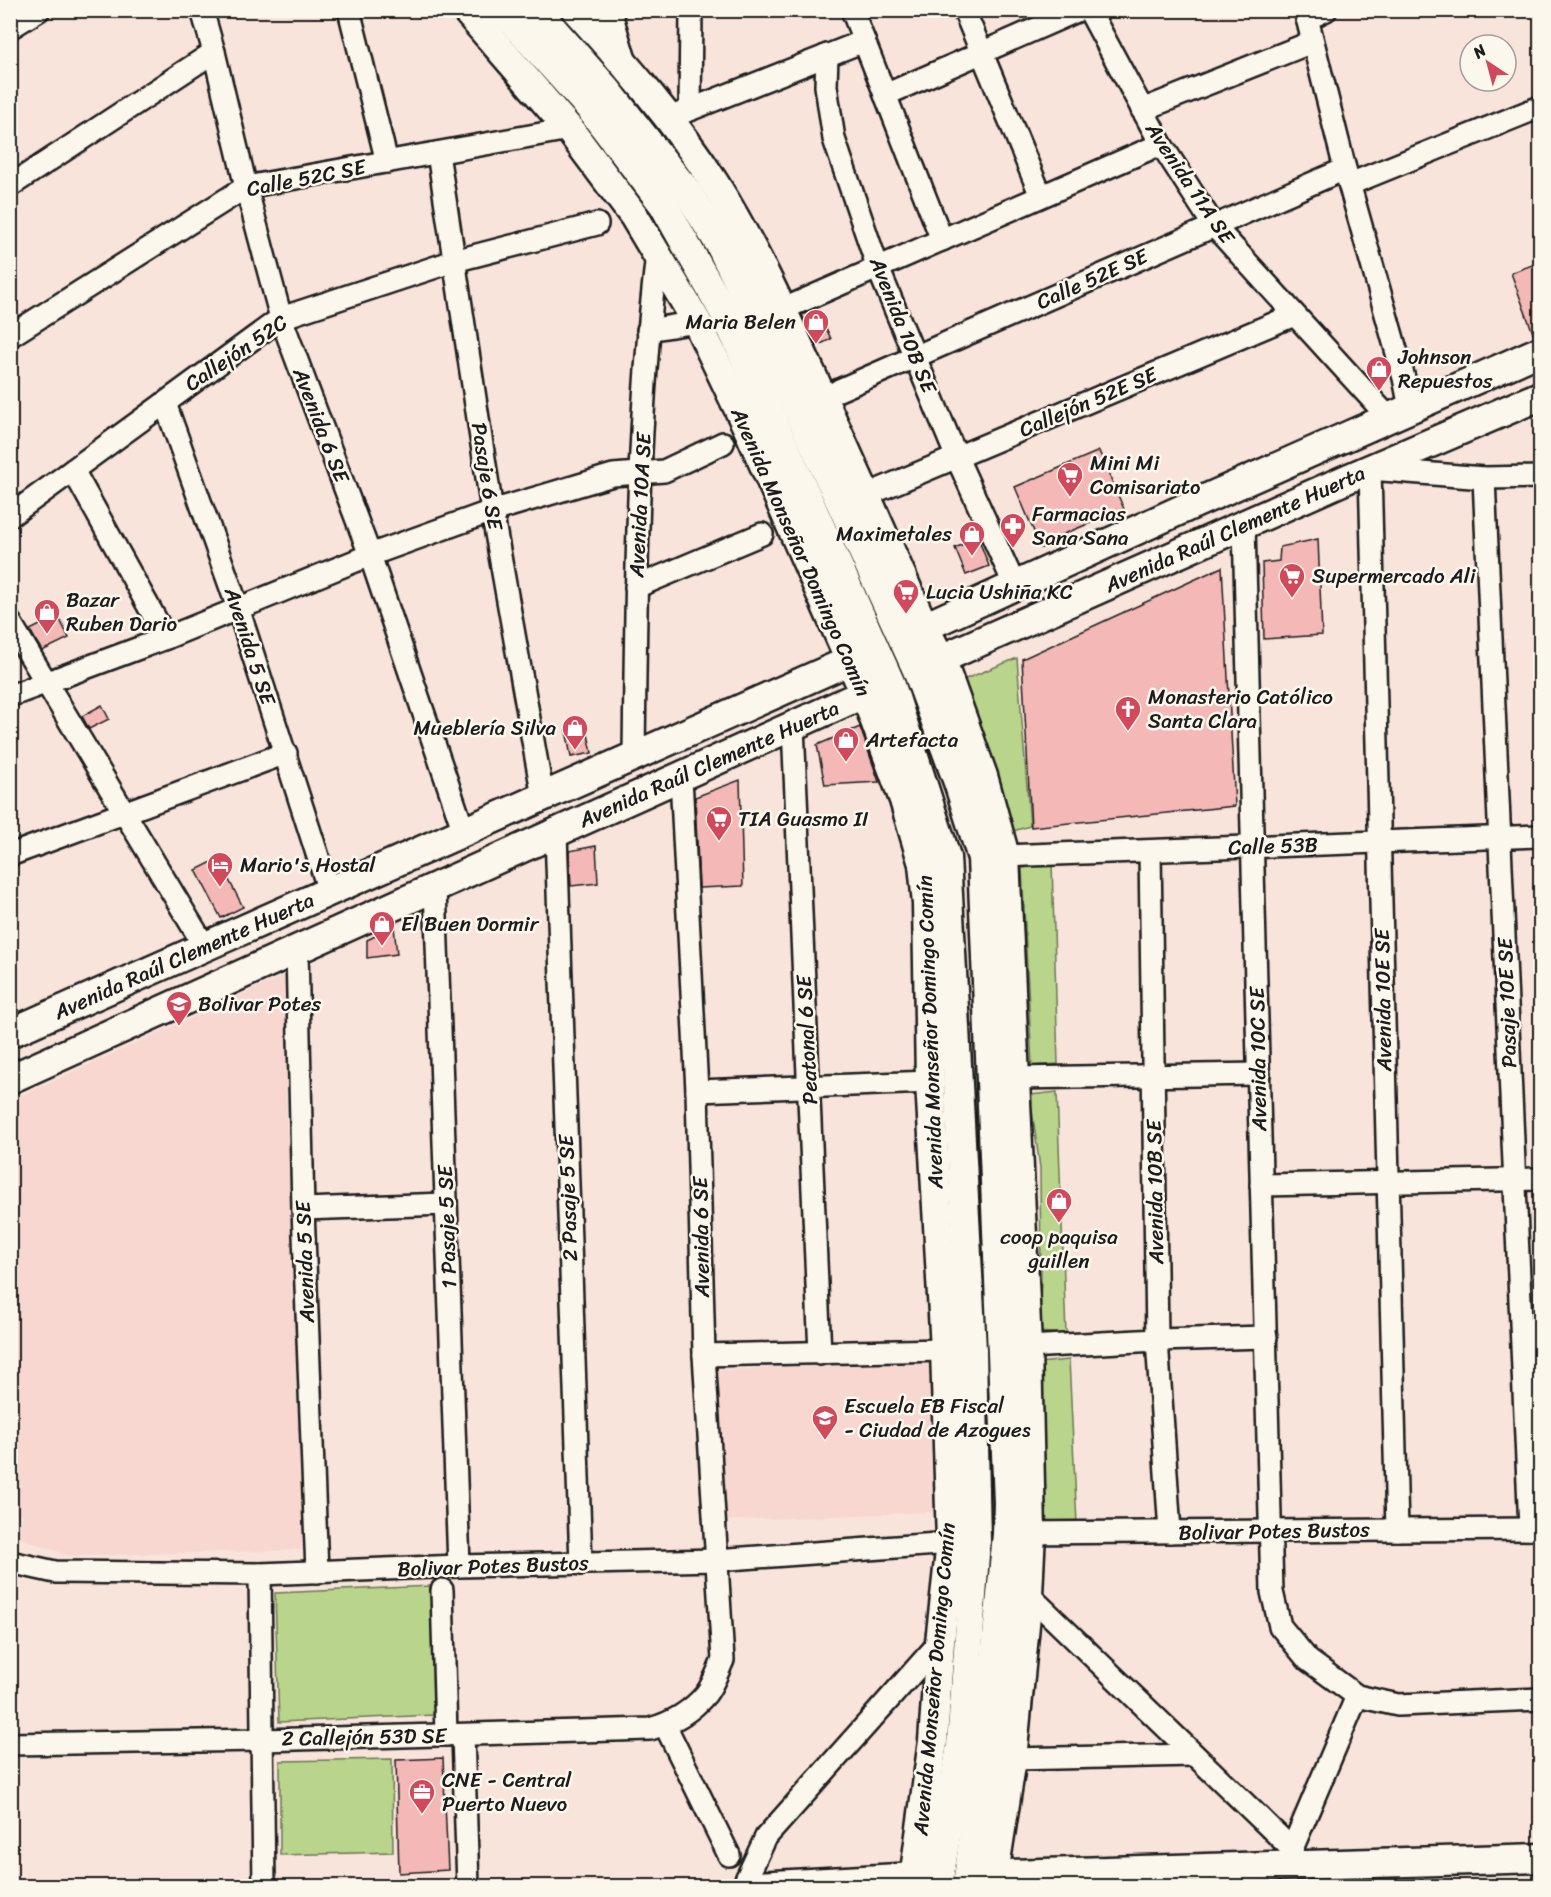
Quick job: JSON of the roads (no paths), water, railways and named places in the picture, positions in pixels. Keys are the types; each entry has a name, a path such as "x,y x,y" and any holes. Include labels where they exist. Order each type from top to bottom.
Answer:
{"main road":[{"name":"Avenida Monseñor Domingo Comín","path":"466,10 515,25 607,90 688,193 731,237 783,310 901,638 877,688 904,800 923,864 927,904 930,1082 945,1350 964,1542 940,1642 926,1882"},
{"name":"Avenida Monseñor Domingo Comín","path":"576,10 627,66 679,114 714,183 731,237"},
{"name":"Avenida Monseñor Domingo Comín","path":"515,25 569,129 634,216 697,322 734,367 901,638 929,664 983,776 1005,856 1000,1010 1008,1503 1019,1533 1028,1594 1012,1759 980,1881"},
{"name":"Avenida Monseñor Domingo Comín","path":"515,25 589,107 663,204 726,316 734,367 750,433 850,660 877,688 946,857 972,1350 964,1542 961,1745 926,1882"},
{"name":"Avenida Raúl Clemente Huerta","path":"10,1033 901,638 1540,351"},
{"name":"Avenida Raúl Clemente Huerta","path":"10,1079 929,664 1540,396"},
{"name":"Avenida Monseñor Domingo Comín","path":"929,664 959,785 982,858 1000,1010 1015,1078 1027,1347 1019,1533 986,1749 980,1881"},
{"path":"757,1887 980,1881 1292,1857 1540,1858"}],"street":[{"path":"10,28 39,10"},
{"name":"Avenida 6 SE","path":"202,10 281,318 370,555 464,832"},
{"path":"349,10 387,162"},
{"path":"610,10 627,66"},
{"path":"691,10 679,114 864,41"},
{"path":"852,10 942,240"},
{"path":"964,10 1041,196"},
{"path":"885,95 1078,10"},
{"name":"Avenida 11A SE","path":"1089,10 1161,144 1214,226 1294,315 1400,413"},
{"path":"1312,13 1312,42 1404,378 1400,413"},
{"path":"1142,110 1312,42"},
{"path":"10,186 214,52"},
{"name":"Avenida 10B SE","path":"828,55 826,86 834,139 878,268 957,458 1015,585"},
{"name":"Calle 52E SE","path":"839,390 1214,226 1540,107"},
{"name":"Calle 52C SE","path":"10,336 246,187 569,129"},
{"path":"795,304 1161,144"},
{"name":"Pasaje 6 SE","path":"438,153 492,512 543,797"},
{"name":"Callejón 52C","path":"10,516 281,318 454,261 597,224"},
{"name":"Avenida 10A SE","path":"634,756 636,587 641,472 648,330 657,254"},
{"name":"Callejón 52E SE","path":"881,489 1294,315"},
{"path":"648,330 697,322"},
{"name":"Avenida 5 SE","path":"165,402 238,608 329,891"},
{"path":"10,696 166,638 370,555 492,512 613,476 656,472 671,468 723,443"},
{"path":"1370,469 1484,478 1540,477"},
{"name":"Avenida 10E SE","path":"1370,469 1397,1530"},
{"path":"73,470 166,638"},
{"name":"Pasaje 10E SE","path":"1484,478 1515,1180 1535,1529"},
{"name":"Avenida 10C SE","path":"1244,526 1272,1592 1280,1626 1308,1660 1357,1696"},
{"path":"636,587 762,534"},
{"path":"10,622 205,947"},
{"name":"Peatonal 6 SE","path":"793,726 820,1354"},
{"path":"10,855 286,753"},
{"name":"Avenida 6 SE","path":"681,777 697,1091 704,1355 723,1660 707,1693"},
{"name":"2 Pasaje 5 SE","path":"556,833 580,1564"},
{"name":"Calle 53B","path":"1005,856 1540,836"},
{"name":"Avenida 10B SE","path":"1150,851 1157,1340 1170,1532"},
{"name":"1 Pasaje 5 SE","path":"435,888 459,1566"},
{"name":"Avenida 5 SE","path":"297,951 303,1209 317,1572"},
{"path":"1015,1078 1259,1074"},
{"path":"697,1091 930,1082"},
{"path":"1261,1185 1540,1179"},
{"path":"303,1209 446,1204"},
{"path":"1027,1347 1266,1337"},
{"path":"704,1355 945,1350"},
{"name":"Bolivar Potes Bustos","path":"1019,1533 1535,1529"},
{"name":"Bolivar Potes Bustos","path":"10,1562 55,1572 260,1574 459,1566 716,1560 964,1542"},
{"path":"260,1574 264,1887"},
{"path":"442,1590 468,1887"},
{"path":"1028,1594 1194,1755 1292,1857 1357,1696 1398,1705 1540,1699"},
{"path":"742,1887 766,1837 940,1642"},
{"name":"2 Callejón 53D SE","path":"10,1744 262,1740 650,1729 681,1717 707,1693"},
{"path":"665,1725 729,1855"},
{"path":"1012,1759 1194,1755"}],"place":[{"name":"Maria Belen","path":"816,345"},
{"name":"Johnson Repuestos","path":"1379,392"},
{"name":"Mini Mi Comisariato","path":"1070,498"},
{"name":"Farmacias Sana Sana","path":"1013,549"},
{"name":"Maximetales","path":"972,557"},
{"name":"Supermercado Ali","path":"1292,599"},
{"name":"Lucia Ushiña KC","path":"906,615"},
{"name":"Bazar Ruben Dario","path":"47,635"},
{"name":"Monasterio Católico Santa Clara","path":"1128,732"},
{"name":"Mueblería Silva","path":"575,751"},
{"name":"Artefacta","path":"846,763"},
{"name":"TIA Guasmo II","path":"719,842"},
{"name":"Mario's Hostal","path":"220,888"},
{"name":"El Buen Dormir","path":"382,947"},
{"name":"Bolivar Potes","path":"179,1027"},
{"name":"coop paquisa guillen","path":"1059,1224"},
{"name":"Escuela EB Fiscal - Ciudad de Azogues","path":"825,1441"},
{"name":"CNE - Central Puerto Nuevo","path":"422,1815"}]}
